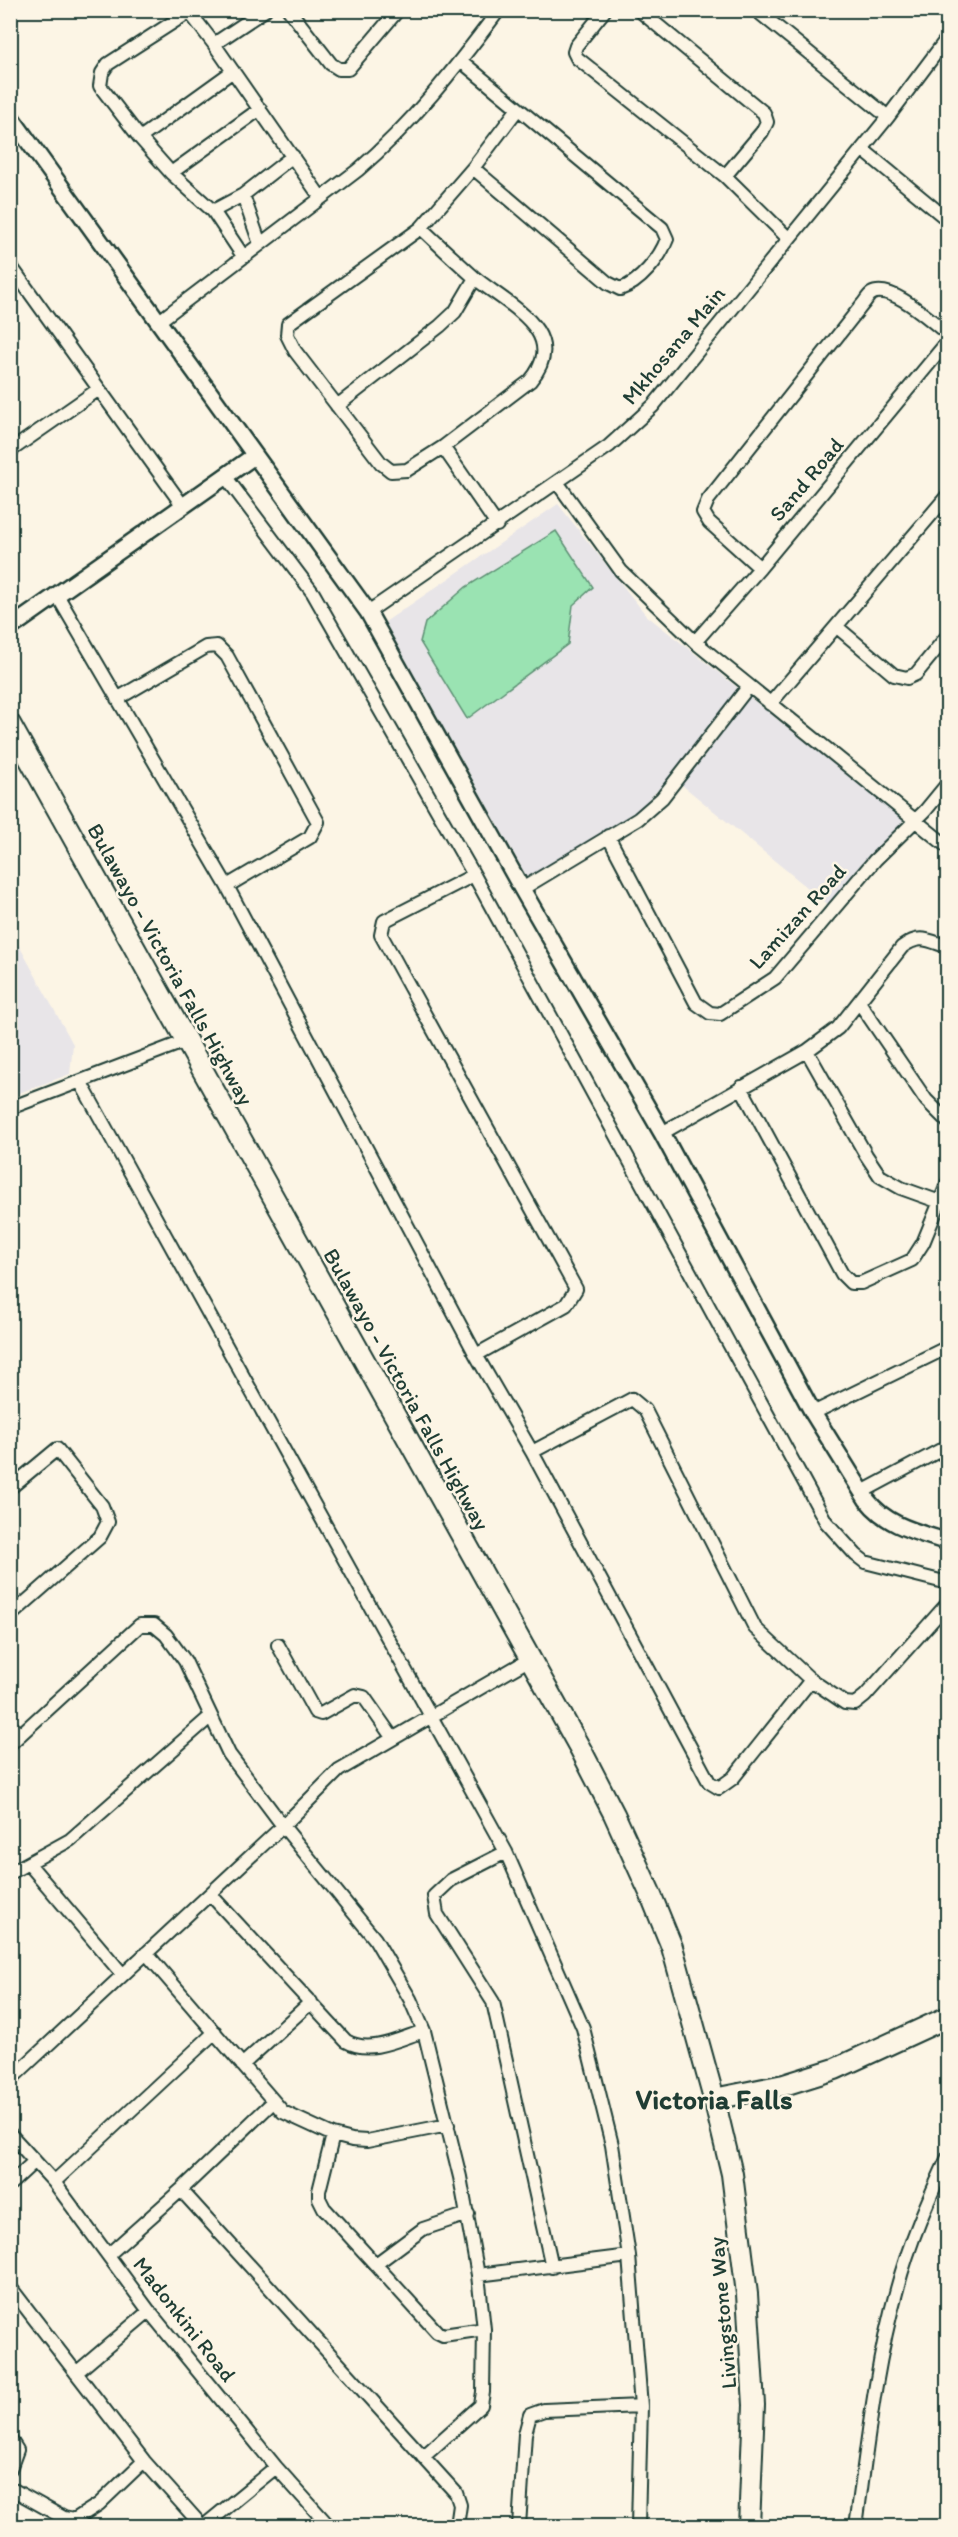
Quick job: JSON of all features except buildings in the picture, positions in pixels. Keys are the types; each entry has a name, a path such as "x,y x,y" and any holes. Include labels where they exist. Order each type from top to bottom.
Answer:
{"main road":[{"name":"Bulawayo - Victoria Falls Highway","path":"10,724 609,1805 672,1947 714,2098"},
{"path":"714,2098 784,2085 836,2069 948,2017"},
{"name":"Livingstone Way","path":"714,2098 732,2174 747,2294 754,2406 749,2526"}],"street":[{"path":"214,44 265,10"},
{"path":"289,10 332,64 339,69 348,69 398,10"},
{"path":"158,322 386,146 461,60 499,10"},
{"path":"605,10 576,46 574,52 577,58 725,176 788,238"},
{"path":"639,10 764,113 767,122 762,132 725,176"},
{"path":"243,256 213,211 171,172 140,138 100,86 102,73 108,64 188,11 214,44 321,198"},
{"path":"762,12 888,117"},
{"name":"Mkhosana Main","path":"368,612 609,446 653,406 888,117 948,38"},
{"path":"461,60 517,110 662,228 667,239 662,251 631,286 620,289 608,282 473,168"},
{"path":"140,138 233,71"},
{"path":"171,172 260,109"},
{"path":"421,228 475,278 533,323 541,336 545,355 541,369 531,381 443,447 407,470 391,471 381,463 295,351 287,335 288,324 421,228 473,168 517,110"},
{"path":"10,116 368,612 522,890 662,1133 813,1413 862,1492 876,1512 889,1521 948,1542"},
{"path":"862,149 946,215"},
{"path":"213,211 243,195 293,156"},
{"path":"243,195 260,244"},
{"path":"10,265 183,506"},
{"path":"338,406 455,312 475,278"},
{"path":"760,568 709,522 703,512 708,500 862,305 871,294 882,292 897,296 948,334"},
{"name":"Sand Road","path":"695,642 760,568 948,341"},
{"path":"10,451 99,389"},
{"path":"443,447 497,525"},
{"path":"10,628 254,456"},
{"path":"225,476 313,593 474,875 826,1522 856,1555 866,1562 948,1583"},
{"path":"557,482 621,570 695,642 948,847"},
{"path":"770,704 948,495"},
{"path":"57,596 226,886 476,1355 532,1452 709,1782 719,1788 733,1778 811,1680"},
{"path":"837,627 894,675 906,678 916,674 948,635"},
{"path":"117,699 206,647 217,646 226,656 318,822 310,837 226,886"},
{"path":"522,890 638,819 662,798 749,686"},
{"name":"Lamizan Road","path":"608,836 696,1003 702,1010 720,1014 775,978 875,860 916,820 948,783"},
{"path":"474,875 384,921 381,935 576,1289 566,1305 476,1355"},
{"path":"662,1133 807,1051 838,1028 902,947 911,941 921,938 948,947"},
{"path":"859,1002 926,1101 948,1122"},
{"path":"10,1108 81,1083 186,1041"},
{"path":"807,1051 880,1176 901,1188 940,1202"},
{"path":"81,1083 506,1852 583,2028 612,2145 629,2256 641,2406 638,2526"},
{"path":"741,1087 842,1274 851,1283 856,1285 912,1260 918,1252 948,1182"},
{"path":"813,1413 948,1347"},
{"path":"532,1452 632,1399 645,1410 756,1628 811,1680 845,1703 855,1704 866,1696 948,1603"},
{"path":"862,1492 948,1446"},
{"path":"10,1488 57,1449 102,1506 108,1522 100,1537 10,1616"},
{"path":"10,1725 15,1740 140,1625 154,1624 166,1635 185,1661 229,1754 283,1826 375,1939 410,1999 424,2031 448,2124 468,2214 484,2329 483,2392 480,2406 423,2457"},
{"path":"278,1645 315,1713 321,1714 355,1695 364,1696 392,1737"},
{"path":"10,2080 283,1826 339,1770 392,1737 530,1659"},
{"path":"10,1873 70,1840 211,1716"},
{"path":"506,1852 451,1880 434,1896 437,1914 493,2002 552,2267"},
{"path":"29,1864 123,1975"},
{"path":"210,1894 346,2041 357,2047 374,2047 424,2031"},
{"path":"146,1953 283,2112 333,2135 352,2140 367,2141 448,2124"},
{"path":"242,2065 311,2002"},
{"path":"54,2182 215,2032"},
{"path":"108,2255 181,2190 273,2102"},
{"name":"Madonkini Road","path":"10,2134 54,2182 149,2311 276,2467 329,2526"},
{"path":"333,2135 319,2198 327,2212 440,2335 484,2329"},
{"path":"856,2526 878,2371 894,2299 916,2229 948,2157"},
{"path":"10,2184 35,2161"},
{"path":"181,2190 456,2493 460,2505 457,2526"},
{"path":"376,2264 423,2229 468,2214"},
{"path":"478,2275 629,2256"},
{"path":"10,2287 144,2461 203,2526 276,2467"},
{"path":"76,2373 149,2311"},
{"path":"519,2526 525,2434 530,2415 544,2410 641,2406"},
{"path":"10,2439 17,2450 10,2469"},
{"path":"10,2488 63,2518 74,2520 99,2504 144,2461"}],"shaded area":[{"path":"558,504 646,615 904,820 830,906 671,776 633,816 527,877 385,622"},
{"path":"11,931 73,1044 70,1074 11,1096"}],"green space":[{"path":"556,531 593,587 573,605 568,644 467,719 420,642 425,623 466,587"}],"district":[{"name":"Victoria Falls","path":"714,2099"}]}
